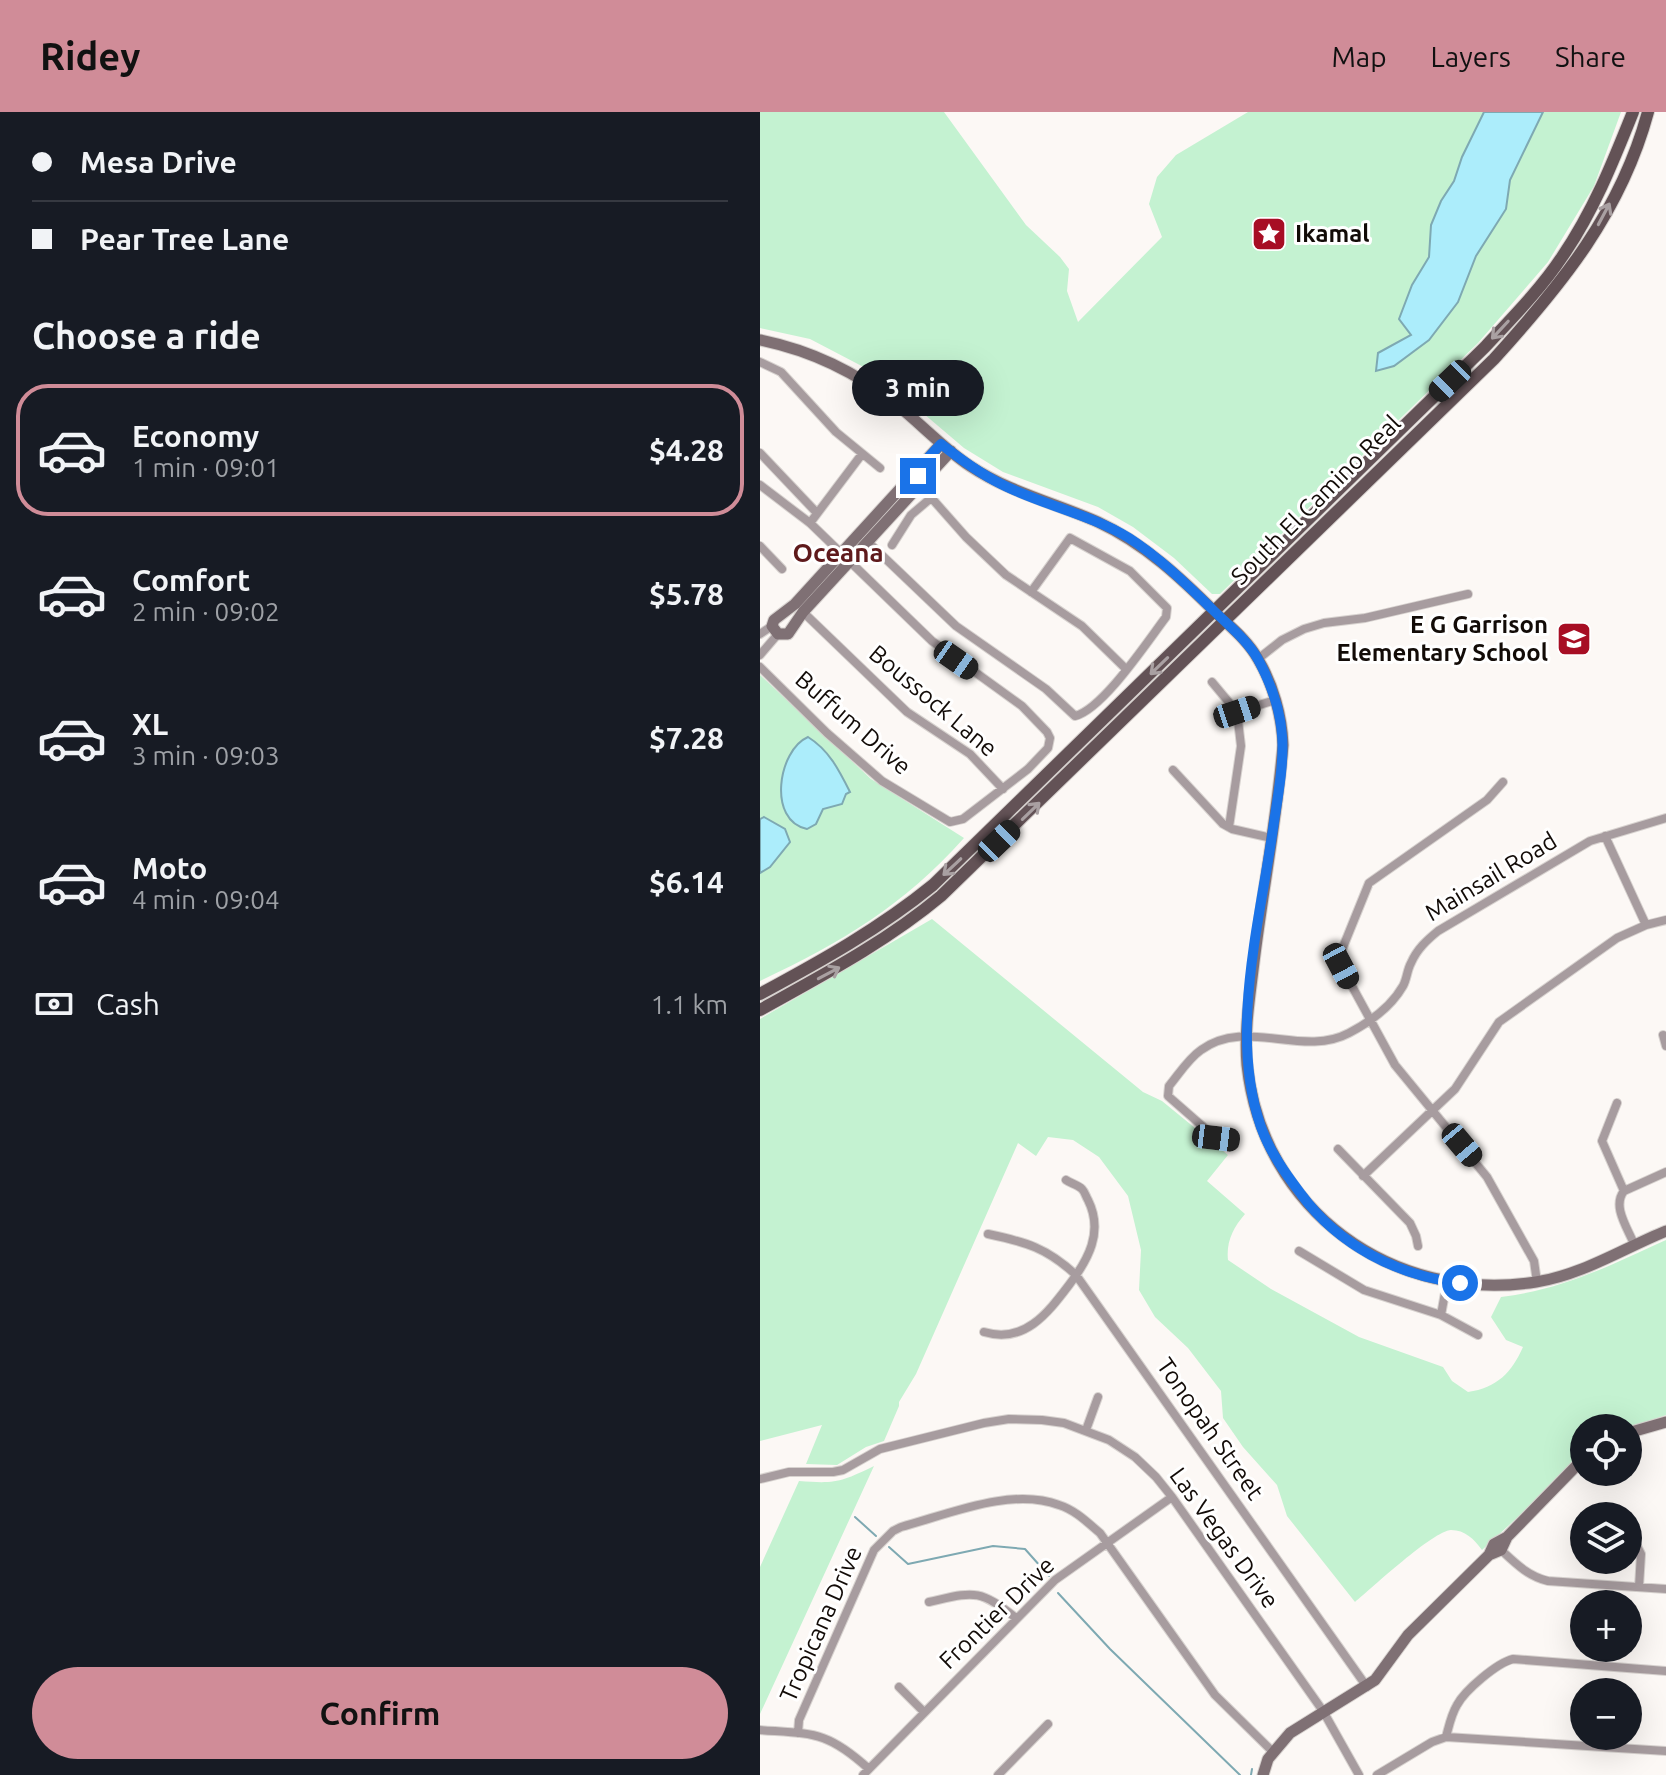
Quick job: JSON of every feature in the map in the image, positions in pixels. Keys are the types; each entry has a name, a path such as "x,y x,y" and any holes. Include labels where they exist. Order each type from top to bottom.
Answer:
{"main road":[{"name":"South El Camino Real","path":"760,994 841,950 900,912 933,885 1485,347 1544,281 1586,219 1633,112"},
{"name":"South El Camino Real","path":"760,1010 849,962 908,923 941,896 1494,359 1586,249 1619,186 1648,112"},
{"path":"1562,257 1562,280"},
{"path":"760,340 816,356 846,371 895,403 946,448 1003,485 1129,538 1164,563 1245,641 1258,659 1283,726 1283,745 1246,1035 1253,1098 1262,1128 1283,1171 1311,1208 1348,1241 1381,1261 1447,1282 1497,1286 1537,1282 1575,1271 1666,1231"},
{"path":"946,448 920,485 868,542 845,558 774,620 775,630 788,634 803,612 845,558 876,516 926,460 946,448"},
{"path":"920,485 918,476 926,460"},
{"path":"868,542 865,536 873,527 876,516"},
{"path":"803,612 802,603 812,586"},
{"path":"1642,1429 1666,1422"},
{"path":"1263,1775 1273,1752 1290,1733 1375,1680 1408,1635 1489,1555 1494,1544 1507,1537 1570,1472"},
{"path":"1489,1555 1501,1550 1507,1537"}],"street":[{"path":"760,362 781,372 836,432 880,468"},
{"path":"760,453 816,512"},
{"path":"810,523 862,454"},
{"path":"760,485 810,523 932,641 1022,706 1047,732 1050,738 1048,748 1003,789"},
{"path":"920,485 966,537 1006,575 1082,626 1126,669"},
{"path":"892,545 911,515 931,498"},
{"path":"868,542 956,626 1046,689 1071,715 1080,716 1103,699 1166,617 1167,608 1130,571 1070,538 1031,592"},
{"path":"760,546 782,569"},
{"path":"1258,659 1282,640 1304,629 1468,594"},
{"name":"Boussock Lane","path":"803,612 907,712 970,754 1003,789"},
{"path":"760,634 775,630"},
{"path":"760,655 775,630"},
{"name":"Buffum Drive","path":"760,667 827,733 882,781 950,822 963,819 1003,789"},
{"path":"1212,682 1237,712 1242,753 1229,827"},
{"path":"1237,712 1275,700"},
{"path":"1173,770 1229,827 1272,838"},
{"path":"1503,782 1487,800 1369,883 1339,957 1395,1065 1487,1177 1534,1261 1537,1282"},
{"name":"Mainsail Road","path":"1233,1140 1216,1138 1172,1101 1168,1093 1169,1086 1200,1050 1232,1036 1314,1042 1336,1040 1391,1005 1405,983 1411,962 1424,942 1438,931 1590,841 1666,818"},
{"path":"1605,836 1646,925"},
{"path":"1363,1176 1465,1077 1499,1022 1617,938 1666,920"},
{"path":"1663,1035 1666,1046"},
{"path":"1617,1103 1602,1141 1624,1191"},
{"path":"1338,1149 1410,1223 1418,1246"},
{"path":"1634,1244 1618,1206 1618,1198 1624,1191 1666,1172"},
{"path":"984,1332 1008,1335 1033,1326 1051,1309 1093,1245 1095,1222 1092,1208 1082,1189 1066,1180"},
{"name":"Tonopah Street","path":"988,1234 1047,1251 1076,1275 1367,1687"},
{"path":"1299,1251 1364,1290 1441,1315 1478,1335"},
{"path":"1441,1315 1447,1282"},
{"path":"1086,1430 1098,1397"},
{"name":"Las Vegas Drive","path":"760,1479 789,1472 843,1470 880,1449 1009,1419 1042,1420 1086,1430 1109,1440 1135,1457 1172,1497 1323,1711 1359,1775"},
{"name":"Frontier Drive","path":"866,1772 1055,1580 1172,1497"},
{"name":"Tropicana Drive","path":"798,1733 799,1720 874,1550 893,1531 997,1501 1021,1498 1060,1505 1081,1516 1107,1542 1215,1695 1273,1752"},
{"path":"1501,1550 1522,1570 1548,1581 1666,1589"},
{"path":"1639,1587 1640,1574"},
{"path":"929,1602 970,1593 985,1596 1016,1618"},
{"path":"1446,1737 1462,1696 1503,1662 1513,1659 1666,1671"},
{"path":"899,1687 924,1712"},
{"path":"998,1775 1048,1724"},
{"path":"760,1730 827,1738 845,1747 866,1772"},
{"path":"1377,1775 1446,1737 1666,1751"}],"green space":[{"path":"760,112 944,112 1026,225 1069,269 1067,291 1078,322 1162,237 1149,204 1157,177 1176,155 1248,112 1621,112 1594,186 1548,262 1478,343 1220,594 1212,594 1174,558 1133,527 1098,507 1003,472 964,448 877,374 810,339 760,328"},
{"path":"760,675 871,779 964,838 918,884 870,921 760,981"},
{"path":"932,919 1143,1092 1162,1101 1228,1155 1207,1181 1245,1214 1231,1236 1228,1260 1271,1289 1359,1337 1443,1367 1452,1381 1468,1392 1495,1383 1514,1364 1523,1347 1506,1340 1491,1317 1501,1297 1566,1282 1666,1240 1666,1415 1642,1424 1642,1414 1570,1414 1570,1469 1482,1550 1465,1533 1451,1530 1442,1533 1355,1602 1287,1516 1277,1485 1243,1447 1223,1418 1221,1391 1188,1348 1155,1317 1139,1290 1141,1250 1128,1196 1099,1157 1073,1140 1048,1137 1036,1156 1018,1143 884,1441 866,1447 837,1465 806,1464 822,1425 760,1441 760,1019"},
{"path":"874,1466 760,1714 760,1567 799,1481 838,1481"}],"water":[{"path":"1484,112 1543,112 1510,180 1506,209 1476,256 1458,302 1429,340 1394,366 1376,371 1378,353 1411,335 1399,319 1412,285 1429,257 1431,225"},
{"path":"808,737 828,754 850,792 842,804 823,809 816,824 807,829 794,823 786,813 781,785 790,756 798,744"},
{"path":"764,817 785,829 790,842 770,867 760,873 760,819"}],"waterway":[{"path":"855,1517 876,1536"},
{"path":"889,1547 908,1564 993,1546 1025,1549 1049,1576"},
{"path":"1058,1593 1110,1649 1240,1775"},
{"path":"1251,1775 1252,1769"}],"place":[{"name":"Ikamal","path":"1269,234"},
{"name":"E G Garrison Elementary School","path":"1574,639"}],"district":[{"name":"Oceana","path":"838,553"}],"route":[{"path":"918,476 926,460 941,444 1003,485 1129,538 1164,563 1245,641 1258,659 1271,685 1283,726 1281,779 1261,901 1246,1035 1247,1064 1262,1128 1283,1171 1311,1208 1348,1241 1401,1269 1460,1283"}]}
